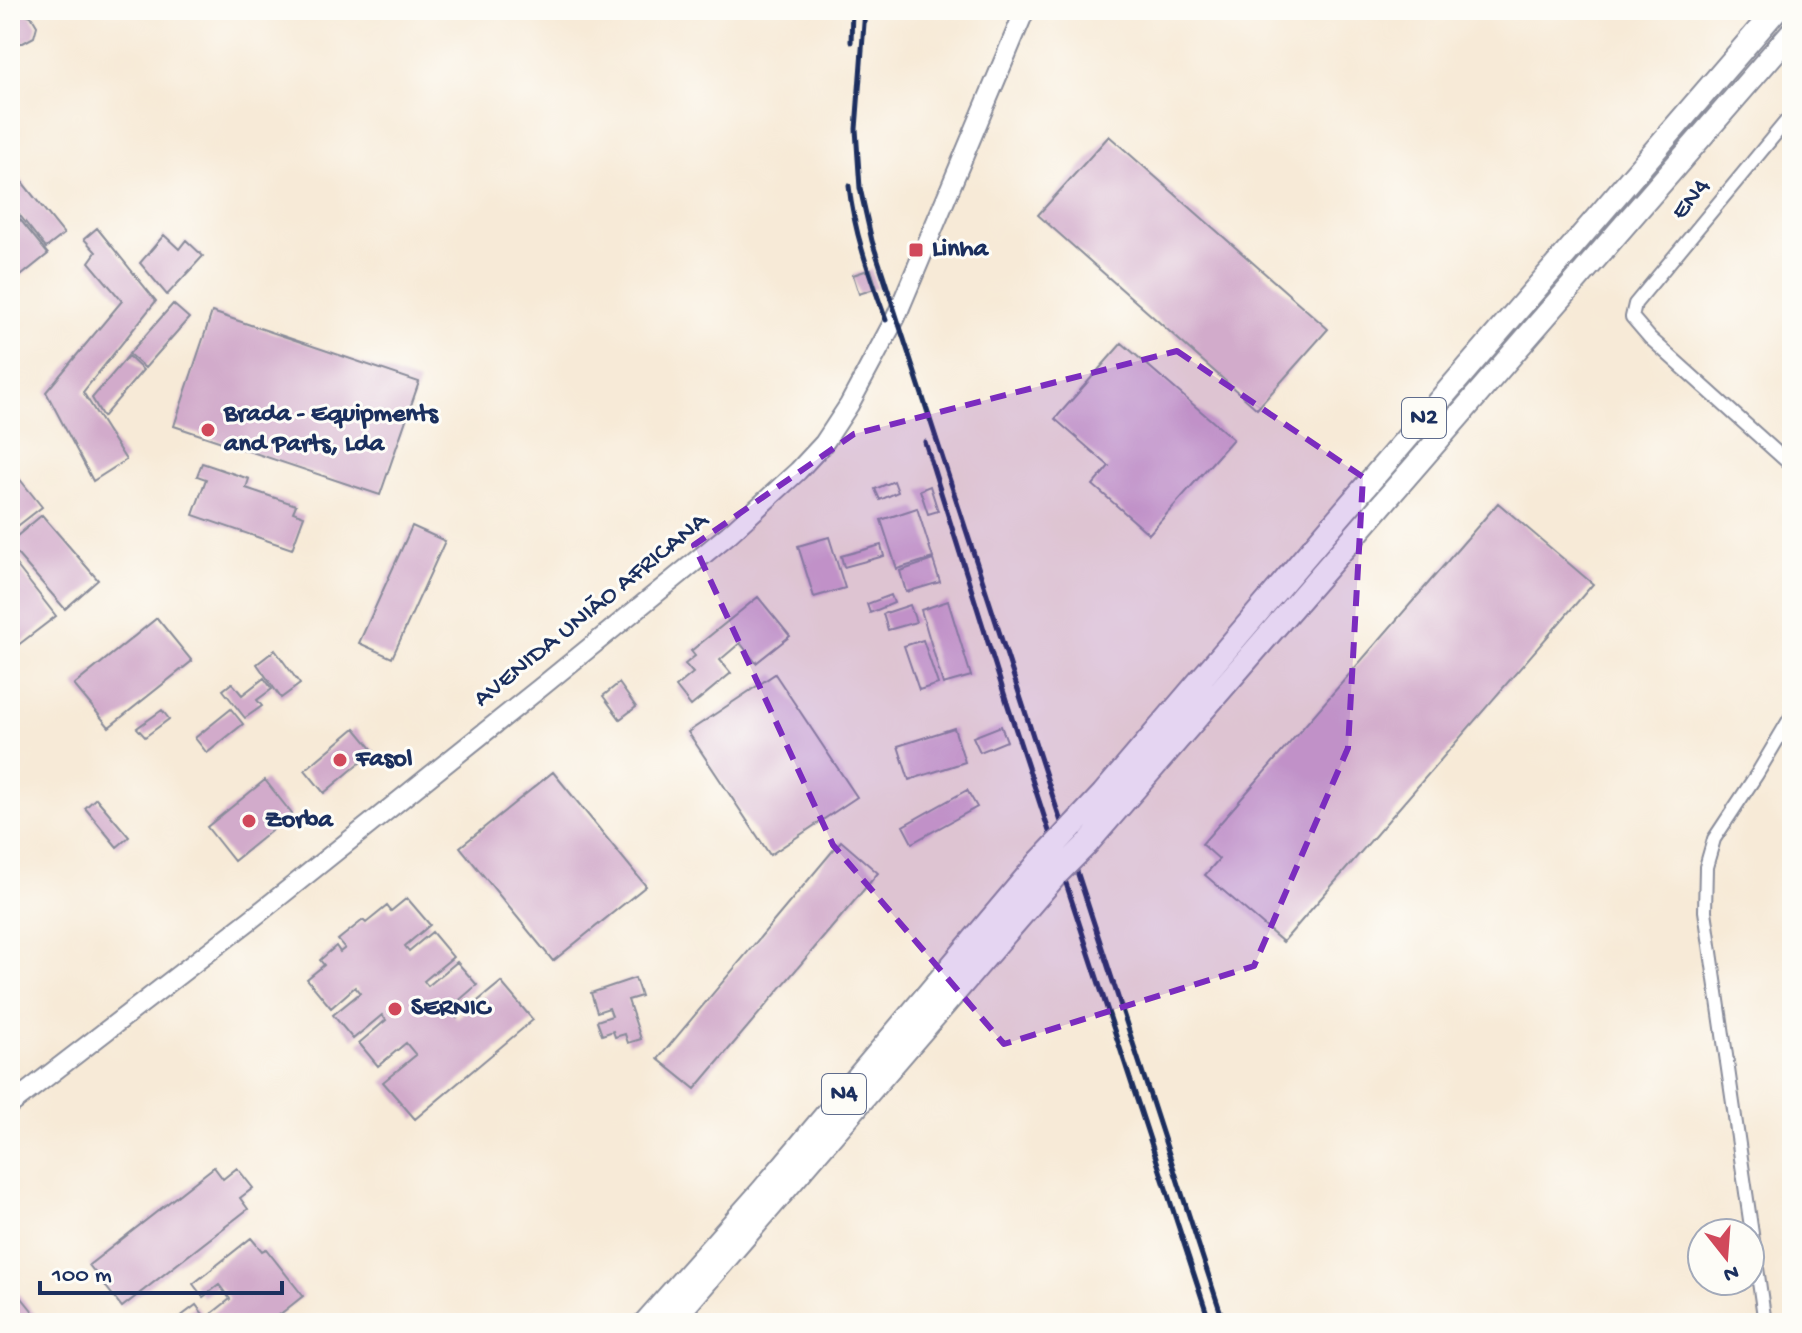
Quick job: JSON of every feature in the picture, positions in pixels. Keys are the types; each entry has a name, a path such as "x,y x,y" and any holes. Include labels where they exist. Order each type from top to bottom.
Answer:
{"highway":[{"name":"N2","path":"1073,826 1776,10"},
{"name":"N2","path":"1115,813 1792,32"},
{"name":"N4","path":"645,1323 1048,868 1087,844 1115,813"},
{"name":"N4","path":"670,1323 1048,868 1073,826"}],"main road":[{"name":"AVENIDA UNIÃO AFRICANA","path":"10,1105 250,920 540,688 729,534 824,443 849,405 896,317 1025,10"}],"street":[{"name":"EN4","path":"1792,114 1635,304 1632,317 1650,338 1792,466"},
{"path":"1765,1323 1705,911 1706,867 1714,839 1792,715"}],"highlighted area":[{"path":"1177,351 1363,477 1348,748 1254,966 1004,1044 833,845 694,545 854,434"}],"building":[{"path":"20,12 31,16 37,26 34,37 17,43 10,38 10,17"},
{"path":"1109,136 1328,329 1257,409 1038,215"},
{"path":"10,167 64,234 46,248 10,203"},
{"path":"10,207 48,254 12,283 10,280"},
{"path":"97,228 156,301 83,392 126,460 93,481 46,392 122,301 89,262 96,252 84,239"},
{"path":"164,235 179,249 186,240 203,256 167,295 140,263"},
{"path":"871,269 877,288 859,294 853,275"},
{"path":"173,304 189,318 145,368 129,354"},
{"path":"212,312 419,382 380,495 174,426"},
{"path":"1122,343 1233,439 1149,534 1093,485 1109,466 1055,419"},
{"path":"128,356 143,370 103,417 92,398"},
{"path":"202,463 249,479 246,488 296,505 293,512 304,516 292,549 193,515 206,479 197,476"},
{"path":"10,467 42,507 10,532"},
{"path":"894,481 898,492 880,500 875,489"},
{"path":"930,486 938,511 928,514 920,490"},
{"path":"1498,503 1593,584 1283,942 1205,875 1219,859 1202,844"},
{"path":"917,508 933,558 897,569 881,520"},
{"path":"42,515 98,580 65,609 10,546 10,542"},
{"path":"412,526 445,541 392,658 359,643"},
{"path":"829,537 845,588 814,597 798,546"},
{"path":"881,545 884,556 844,567 841,556"},
{"path":"10,557 56,616 13,649 10,646"},
{"path":"933,560 940,582 906,592 900,571"},
{"path":"891,595 894,603 870,613 867,604"},
{"path":"758,597 790,636 756,663 740,643 720,660 731,673 691,706 676,687 693,673 685,664 695,656 691,651"},
{"path":"948,601 971,676 943,684 921,610"},
{"path":"910,605 916,622 888,630 883,614"},
{"path":"157,618 192,661 109,727 74,685"},
{"path":"923,640 938,684 919,690 904,646"},
{"path":"275,650 300,684 281,698 257,664"},
{"path":"775,674 857,797 770,855 688,732"},
{"path":"264,678 272,689 257,700 262,706 245,718 223,690 232,683 242,695"},
{"path":"619,683 636,707 620,719 603,696"},
{"path":"231,709 243,724 207,753 195,738"},
{"path":"162,710 169,719 145,737 137,728"},
{"path":"1001,726 1007,741 980,752 973,737"},
{"name":"Fasol","path":"355,728 374,751 324,793 305,770"},
{"path":"954,728 965,762 909,780 898,746"},
{"path":"553,772 646,886 553,961 460,847"},
{"name":"Zorba","path":"265,780 292,814 234,861 207,827"},
{"path":"967,790 977,807 912,843 903,826"},
{"path":"96,798 129,837 117,847 85,808"},
{"path":"841,841 878,873 695,1089 658,1059"},
{"name":"SERNIC","path":"407,898 430,925 405,946 409,951 432,932 453,957 424,981 428,986 457,962 477,985 449,1009 457,1018 501,982 533,1020 415,1119 383,1082 416,1055 406,1043 378,1066 359,1043 386,1020 382,1015 353,1039 333,1015 360,993 355,987 331,1008 307,979 324,965 320,960 336,946 340,952 345,948 338,940 363,920 366,923 387,906 391,911"},
{"path":"635,978 641,996 628,1000 641,1039 628,1043 625,1034 615,1037 613,1031 602,1035 597,1021 612,1016 609,1008 597,1012 591,993"},
{"path":"214,1167 223,1179 237,1168 253,1188 240,1198 248,1209 122,1307 89,1265"},
{"path":"251,1238 262,1251 266,1249 303,1296 269,1323 172,1323 196,1305 206,1318 230,1299 219,1285 203,1297 193,1284"},
{"path":"10,1283 42,1323 10,1323"}],"railway":[{"path":"851,42 852,10"},
{"path":"865,10 856,129 860,188 872,241 1224,1323"},
{"path":"849,186 859,237 886,320"},
{"path":"925,442 1210,1323"}],"place":[{"name":"Linha","path":"916,250"},
{"name":"Brada - Equipments and Parts, Lda","path":"208,430"},
{"name":"Fasol","path":"340,760"},
{"name":"Zorba","path":"249,821"},
{"name":"SERNIC","path":"395,1009"}]}
